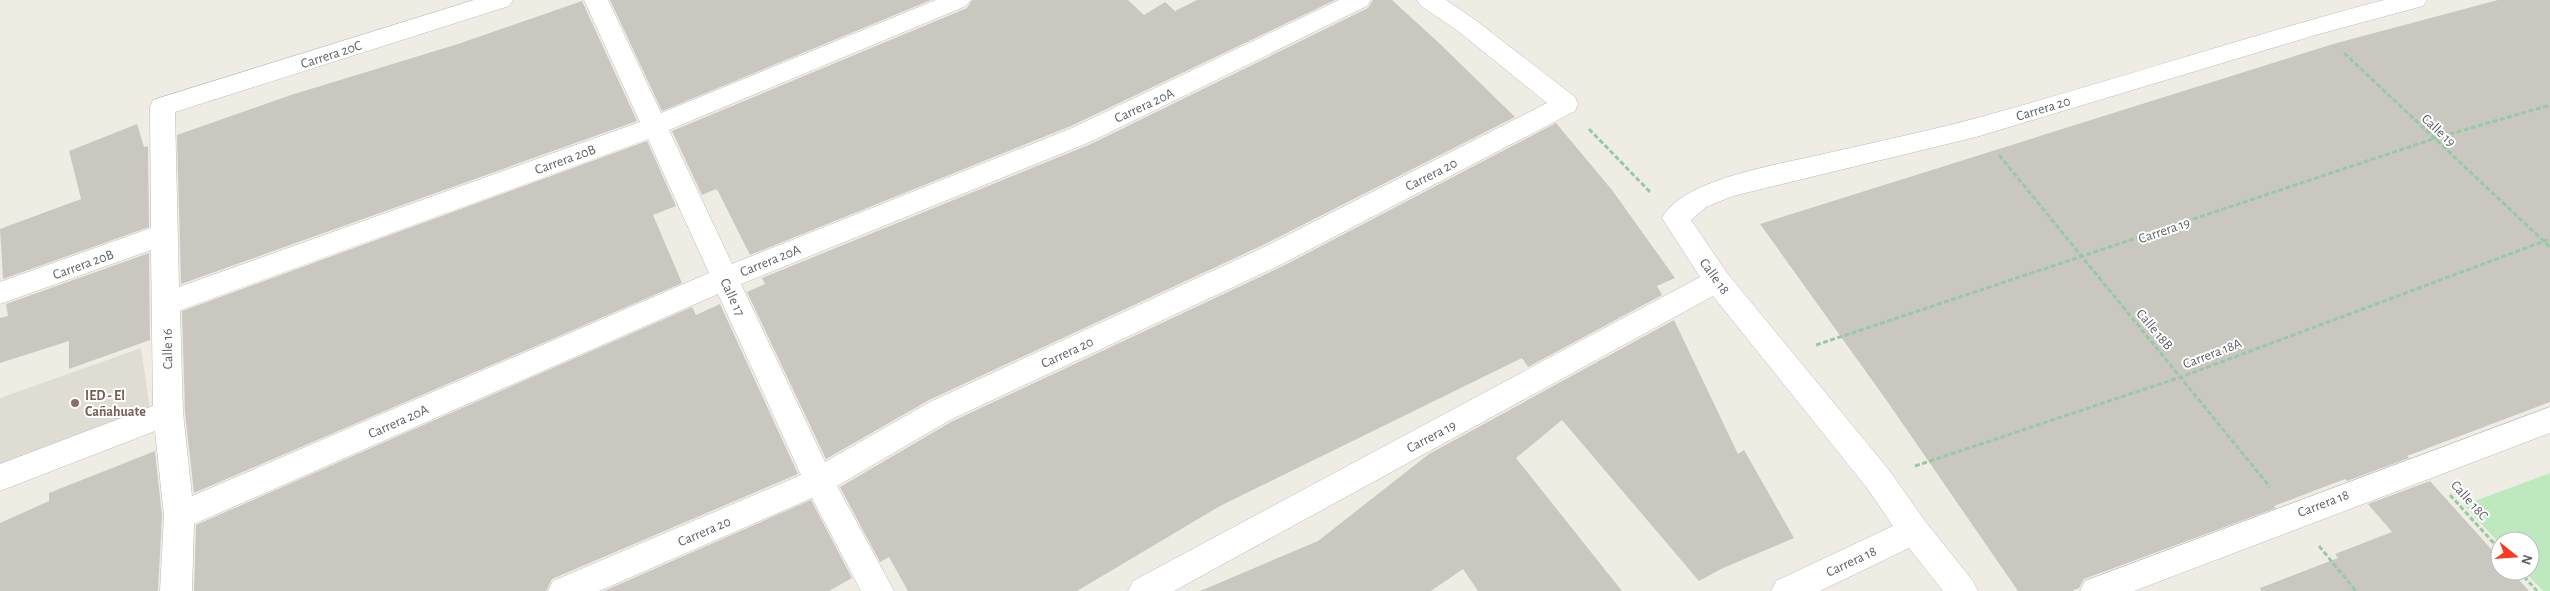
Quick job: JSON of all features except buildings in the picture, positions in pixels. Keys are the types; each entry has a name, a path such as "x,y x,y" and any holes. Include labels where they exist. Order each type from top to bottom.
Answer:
{"street":[{"name":"Carrera 20C","path":"162,107 501,0"},
{"name":"Calle 17","path":"596,0 819,481 878,591"},
{"name":"Carrera 20B","path":"166,302 653,126 958,0"},
{"name":"Carrera 20A","path":"179,516 724,279 1081,135 1359,0"},
{"path":"1429,0 1466,25 1566,104"},
{"name":"Carrera 20","path":"1676,218 1697,200 1728,187 1976,128 2317,26 2415,0"},
{"name":"Carrera 20","path":"564,591 819,481 940,411 1272,256 1566,104"},
{"name":"Calle 16","path":"162,107 168,414 179,516 176,591"},
{"name":"Calle 18","path":"1676,218 1718,282 1878,479 1914,531 1962,591"},
{"name":"Carrera 20B","path":"0,293 165,234"},
{"name":"Carrera 19","path":"1144,591 1718,282"},
{"path":"0,478 168,414"},
{"name":"Carrera 18","path":"2096,591 2423,466 2550,420"},
{"name":"Carrera 18","path":"1787,591 1914,531"}],"path":[{"name":"Calle 19","path":"2317,26 2433,139 2550,246"},
{"path":"1566,104 1676,218"},
{"name":"Carrera 19","path":"1779,357 2082,258 2433,139 2550,105"},
{"name":"Calle 18B","path":"1976,128 2356,591"},
{"name":"Carrera 18A","path":"1878,479 2181,377 2550,238"},
{"name":"Calle 18C","path":"2423,466 2490,539"},
{"path":"2528,581 2537,591"}],"shaded area":[{"name":"IED - El Cañahuate","path":"141,348 150,409 0,466 0,398"}],"green space":[{"path":"2550,473 2550,591 2543,591 2534,581 2540,581 2540,531 2490,531 2490,533 2464,505"}],"place":[{"name":"IED - El Cañahuate","path":"75,403"}]}
